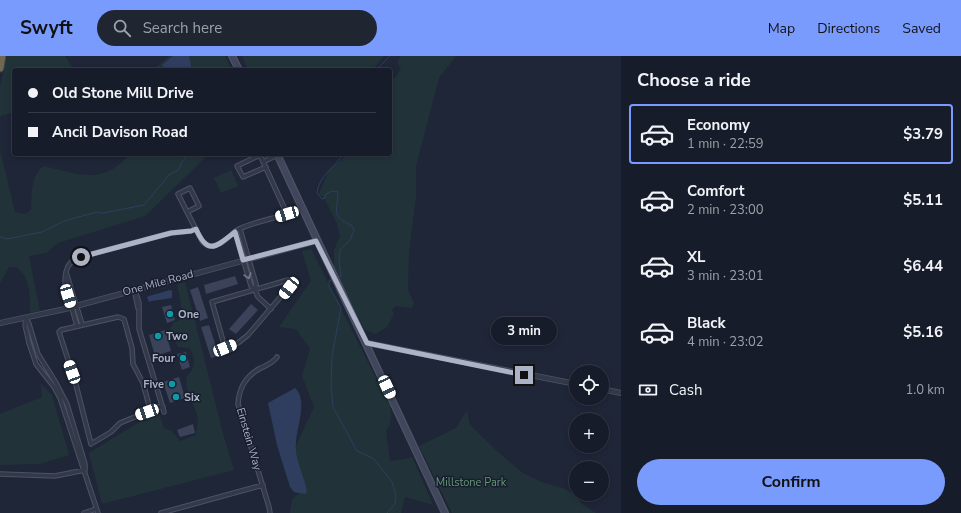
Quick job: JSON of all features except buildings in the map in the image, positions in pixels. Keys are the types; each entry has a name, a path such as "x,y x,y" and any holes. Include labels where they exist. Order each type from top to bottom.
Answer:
{"highway":[{"path":"0,68 2,56"}],"main road":[{"path":"232,56 238,68"},
{"path":"277,156 316,241 367,343 446,513"}],"street":[{"path":"258,156 237,166 243,178 266,167"},
{"path":"187,212 199,206 190,188 178,194 187,212 196,229 202,242 211,246 220,243 240,228 287,214 260,156"},
{"path":"263,162 275,156"},
{"path":"240,228 256,284 255,290"},
{"path":"82,324 65,283 66,272 70,262 77,258 171,233 196,229"},
{"path":"235,232 251,286 255,290 258,298 271,309"},
{"name":"One Mile Road","path":"0,323 74,306 316,241"},
{"path":"288,280 289,288 271,309 238,343 225,348 212,302 288,280"},
{"path":"135,290 135,297 139,311 139,329 164,412"},
{"path":"74,306 77,326"},
{"path":"118,317 124,319 132,348 134,364 143,383 150,407 147,412 120,423 111,432 91,444 75,381 59,335 61,330 82,324 118,317"},
{"path":"26,318 25,325 32,354 36,364 48,378 60,398 81,465 85,470"},
{"path":"26,318 38,354 67,404 85,464 85,470 97,511 84,513"},
{"path":"367,343 569,383"},
{"name":"Einstein Way","path":"270,513 240,411 239,394 240,388 248,378 257,370 273,362 277,357"},
{"path":"609,390 621,393"},
{"path":"150,407 163,407"},
{"path":"0,474 55,476 85,470"},
{"path":"161,513 263,485"}],"green space":[{"path":"7,56 65,56 73,68 12,68 12,113 1,116 0,119 0,87"},
{"path":"169,56 225,56 231,68 155,68"},
{"path":"242,56 384,56 374,68 247,68"},
{"path":"401,56 456,56 439,78 416,166 416,197 409,252 408,290 414,303 412,308 396,306 392,310 394,314 387,327 376,334 365,330 334,268 334,250 340,236 337,223 324,198 319,194 329,170 346,156 392,156 392,77 395,78 401,69 397,62"},
{"path":"0,150 15,212 25,214 31,210 34,181 43,166 90,175 100,174 110,170 120,164 128,156 207,156 145,216 58,243 46,253 29,256 40,311 30,313 29,287 25,276 16,267 9,267 0,283"},
{"path":"231,170 238,186 221,193 214,178"},
{"path":"311,249 390,406 390,424 386,431 390,461 412,457 433,505 405,497 401,513 290,513 292,500 298,494 303,494 304,478 300,472 295,448 314,407 302,376 310,349 296,329 279,327 311,281 302,251"},
{"path":"185,282 222,430 234,470 102,504 89,453 154,413 159,413 164,428 172,431 180,441 196,435 198,418 186,385 187,376 192,370 194,359 189,348 178,347 170,330 173,323 181,319 183,314 177,285"},
{"path":"41,384 52,395 69,455 40,464 0,465 0,414 42,397"},
{"name":"Millstone Park","path":"467,410 470,425 499,453 523,473 541,482 565,489 569,491 569,501 580,501 582,504 596,513 452,513 419,446 456,428"}],"water":[{"path":"173,56 189,56 192,68 164,68 162,65"},
{"path":"170,290 172,291 172,298 149,302 147,297"},
{"path":"295,388 301,399 301,414 296,449 298,461 306,486 307,493 303,494 294,492 290,487 277,445 268,403"}],"waterway":[{"path":"378,68 390,56"},
{"path":"0,237 7,239 42,232 64,221 97,212 103,213 144,205 169,175 178,170 187,156"},
{"path":"338,277 341,276 339,260 340,250 350,240 354,230 352,226 338,216 336,210 338,192 332,191 326,194 325,198 322,199 317,193 318,187 324,176 342,156"},
{"path":"333,279 329,281 329,286 341,308 332,356 331,387 333,407 357,451 374,459 392,482 396,496 395,504 387,513"}],"place":[{"name":"One","path":"170,314"},
{"name":"Two","path":"158,336"},
{"name":"Four","path":"183,358"},
{"name":"Five","path":"172,384"},
{"name":"Six","path":"176,397"}],"route":[{"path":"81,257 171,233 196,229 202,242 208,246 215,246 235,232 243,260 316,241 367,343 524,375"}]}
